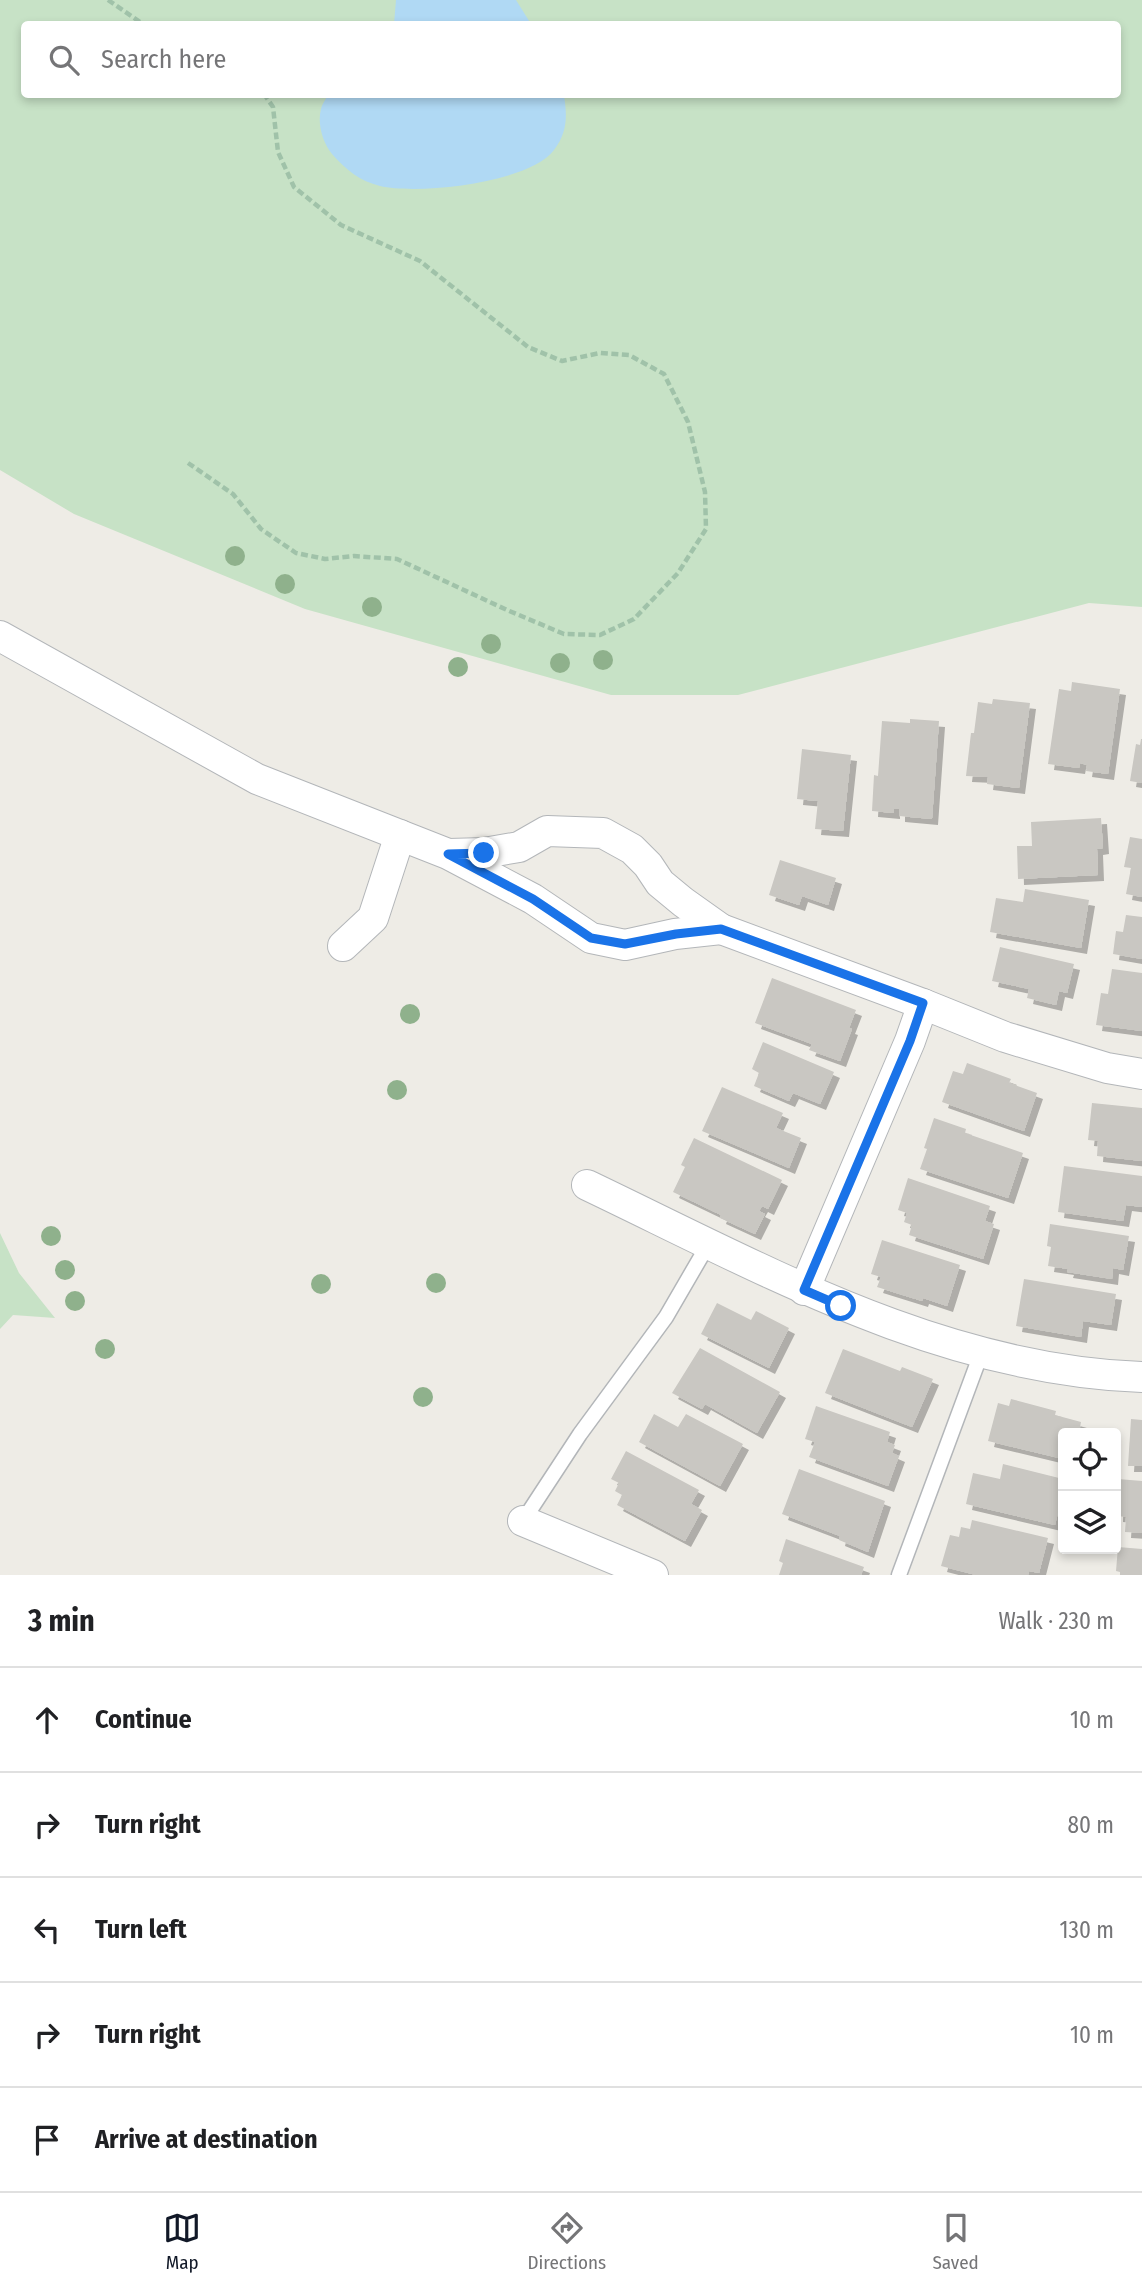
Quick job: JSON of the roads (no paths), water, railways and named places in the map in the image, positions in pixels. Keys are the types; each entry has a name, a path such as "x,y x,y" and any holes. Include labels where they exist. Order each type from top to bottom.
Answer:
{"street":[{"path":"0,636 257,779 448,854 533,899 591,938 625,944 721,929"},
{"path":"448,854 484,853 519,847 547,831 603,833 632,849 648,864 660,883 721,929 923,1003 1004,1037 1107,1068 1142,1074"},
{"path":"343,946 373,918 400,835"},
{"path":"804,1290 910,1041 923,1003"},
{"path":"587,1185 804,1290 872,1318 1018,1361 1081,1371 1142,1376"},
{"path":"523,1521 653,1575"}],"lane":[{"path":"523,1521 580,1434 666,1317 709,1243"},
{"path":"900,1575 982,1351"}],"water":[{"path":"396,0 516,0 529,21 394,21"},
{"path":"326,98 564,98 566,116 562,137 554,150 522,171 472,184 420,189 398,188 380,186 360,178 332,154 320,127"}]}
